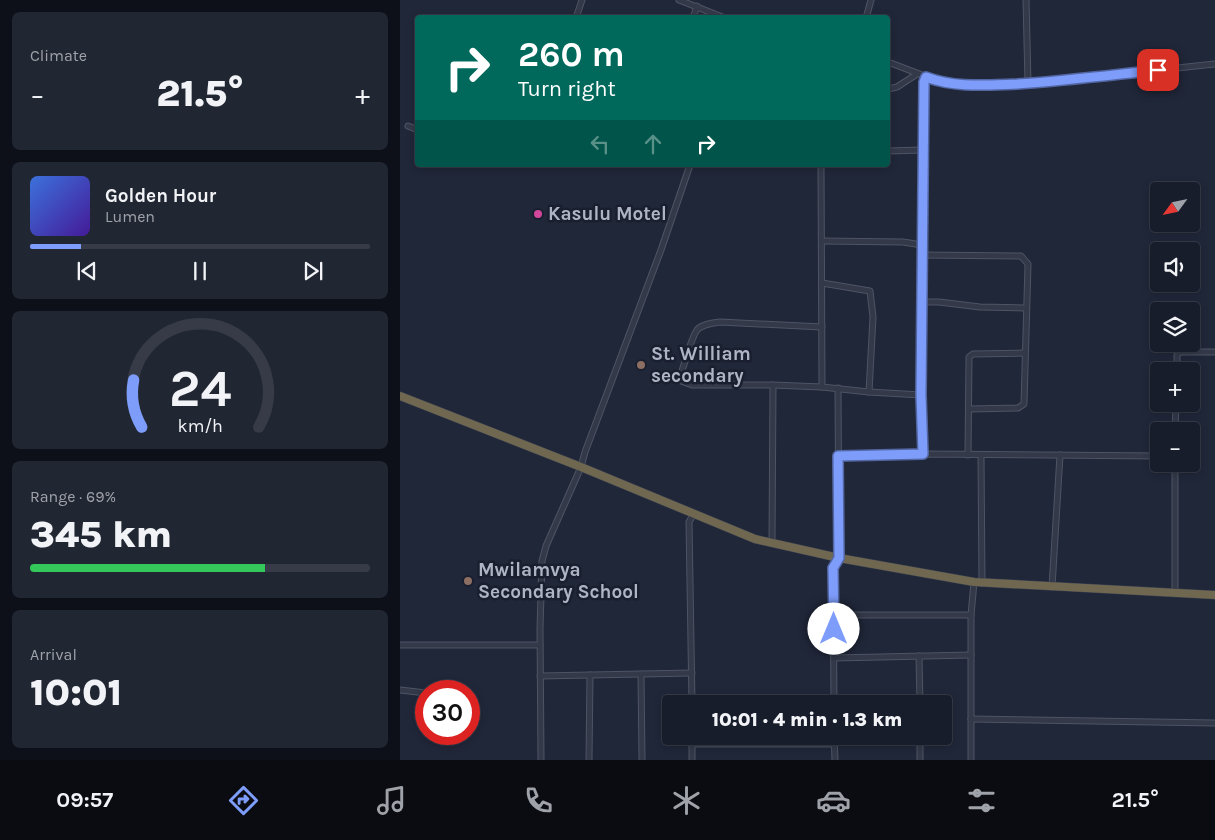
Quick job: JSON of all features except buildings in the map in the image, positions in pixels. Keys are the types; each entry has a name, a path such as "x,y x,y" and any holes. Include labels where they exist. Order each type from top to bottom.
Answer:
{"highway":[{"path":"400,396 582,467 755,539 839,558 978,582 1215,595"}],"street":[{"path":"577,15 582,0"},
{"path":"679,0 686,1 718,15"},
{"path":"867,15 872,0"},
{"path":"1026,0 1028,83"},
{"path":"694,15 697,6"},
{"path":"890,63 943,83 986,86 1215,64"},
{"path":"890,89 897,87 917,74"},
{"path":"923,454 921,302 924,82 926,77"},
{"path":"408,126 415,129"},
{"path":"890,151 923,150"},
{"path":"541,760 540,645 542,561 546,546 582,467 585,452 661,250 689,167"},
{"path":"822,167 822,387"},
{"path":"822,241 903,242 922,245"},
{"path":"922,255 1021,256 1028,264 1024,404 1018,408 969,409"},
{"path":"822,283 870,291 873,317 869,392"},
{"path":"921,302 939,302 980,308 1026,308"},
{"path":"822,326 720,322 706,324 698,329 680,377 681,380 692,385 822,387 921,395"},
{"path":"1178,362 1180,352 1215,352"},
{"path":"968,455 969,357 972,354 1025,353"},
{"path":"772,543 773,385"},
{"path":"834,695 833,568 839,558 838,388"},
{"path":"838,456 923,454 1150,456"},
{"path":"971,760 971,615 978,582 981,455"},
{"path":"1052,587 1060,455"},
{"path":"1175,472 1175,593"},
{"path":"692,695 689,522 694,515"},
{"path":"833,615 971,615"},
{"path":"400,645 540,645"},
{"path":"834,658 971,655"},
{"path":"920,656 920,695"},
{"path":"540,676 692,673"},
{"path":"641,674 642,760"},
{"path":"589,760 590,675"},
{"path":"400,690 415,692"},
{"path":"971,719 1215,723"},
{"path":"692,745 692,760"},
{"path":"834,745 835,760"},
{"path":"920,745 920,760"}],"place":[{"name":"Kasulu Motel","path":"538,214"},
{"name":"St. William secondary","path":"641,365"},
{"name":"Mwilamvya Secondary School","path":"468,581"}],"route":[{"path":"834,629 833,568 839,558 838,456 923,454 921,358 924,82 926,77 943,83 986,86 1158,70"}]}
